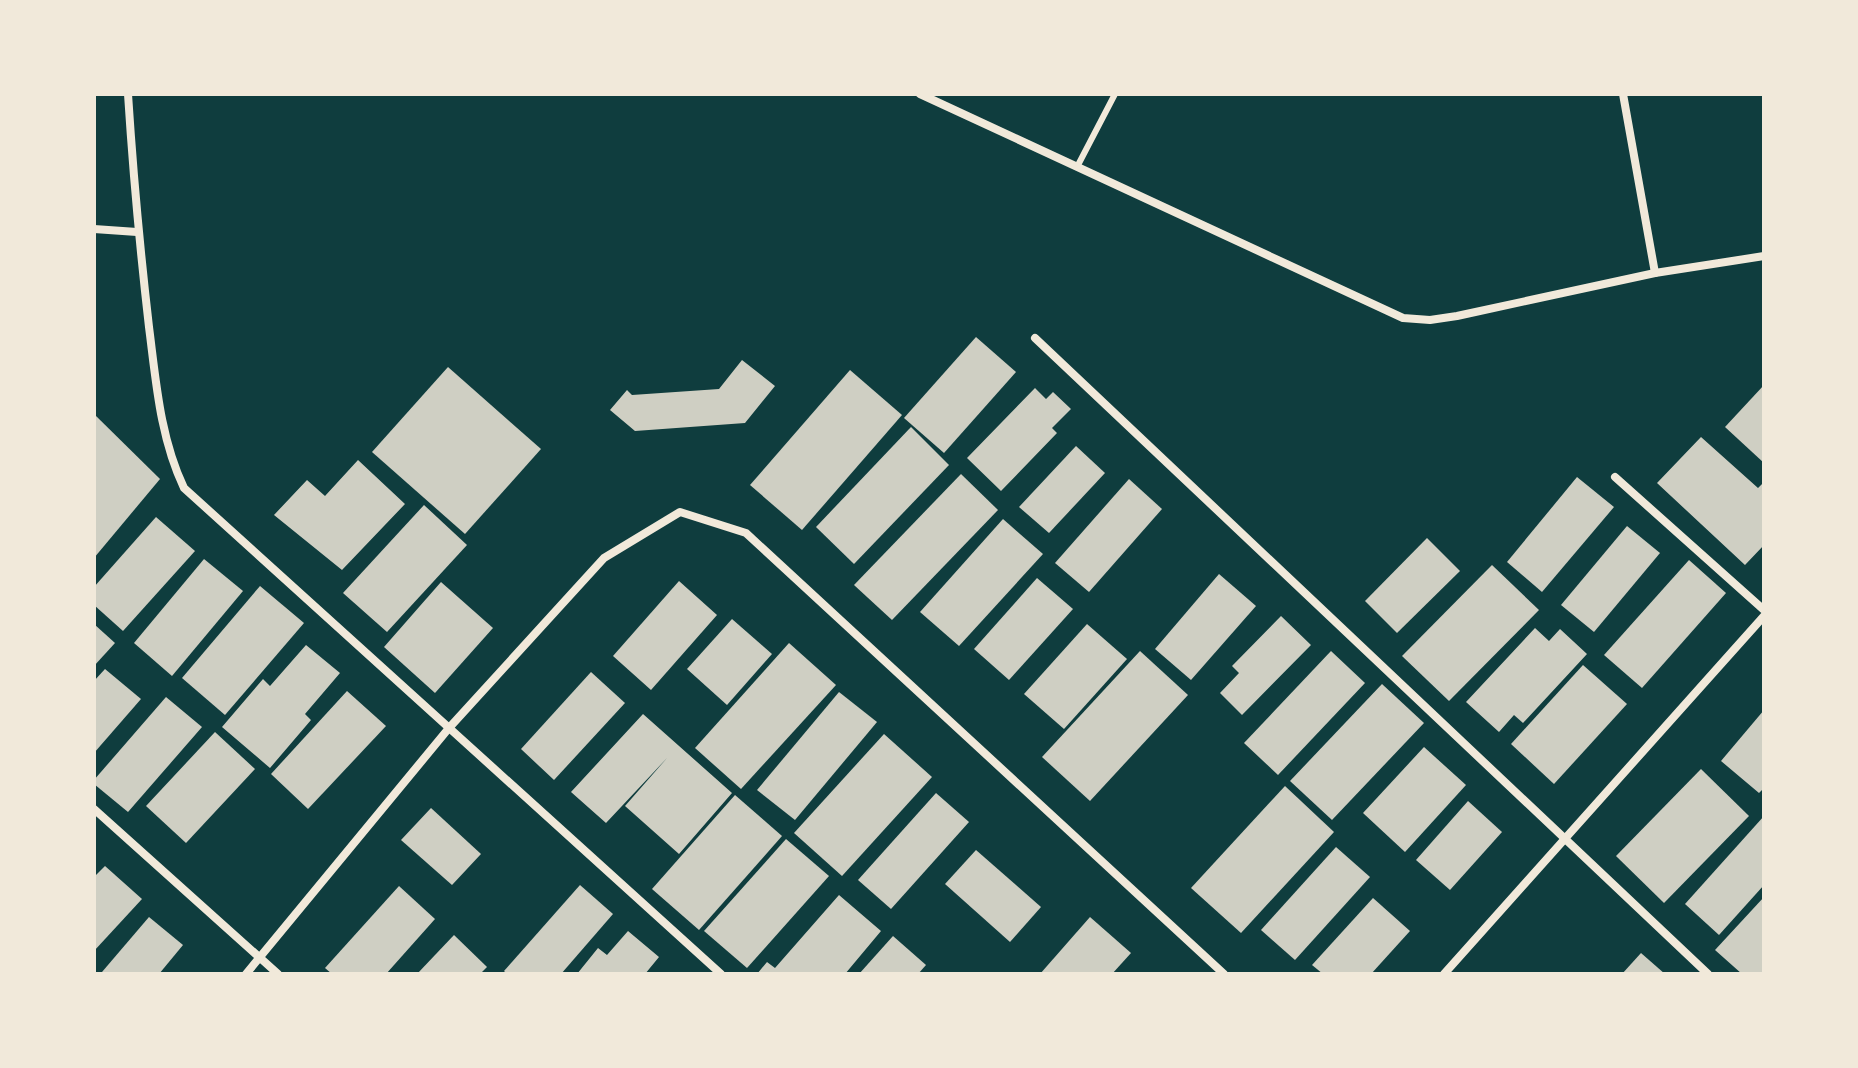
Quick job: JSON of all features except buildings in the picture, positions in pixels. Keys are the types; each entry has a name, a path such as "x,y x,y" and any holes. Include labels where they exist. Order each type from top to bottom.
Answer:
{"street":[{"path":"128,94 137,232 155,375 169,458 184,488 721,974"},
{"path":"920,94 1403,318 1430,320 1457,316 1655,273 1764,256"},
{"path":"1623,94 1655,273"},
{"path":"94,229 137,232"},
{"path":"1035,338 1708,974"},
{"path":"1444,974 1764,613 1615,477"},
{"path":"246,974 449,728 604,558 680,512 746,533 1224,974"},
{"path":"94,809 278,974"}],"lane":[{"path":"1077,167 1115,94"}]}
